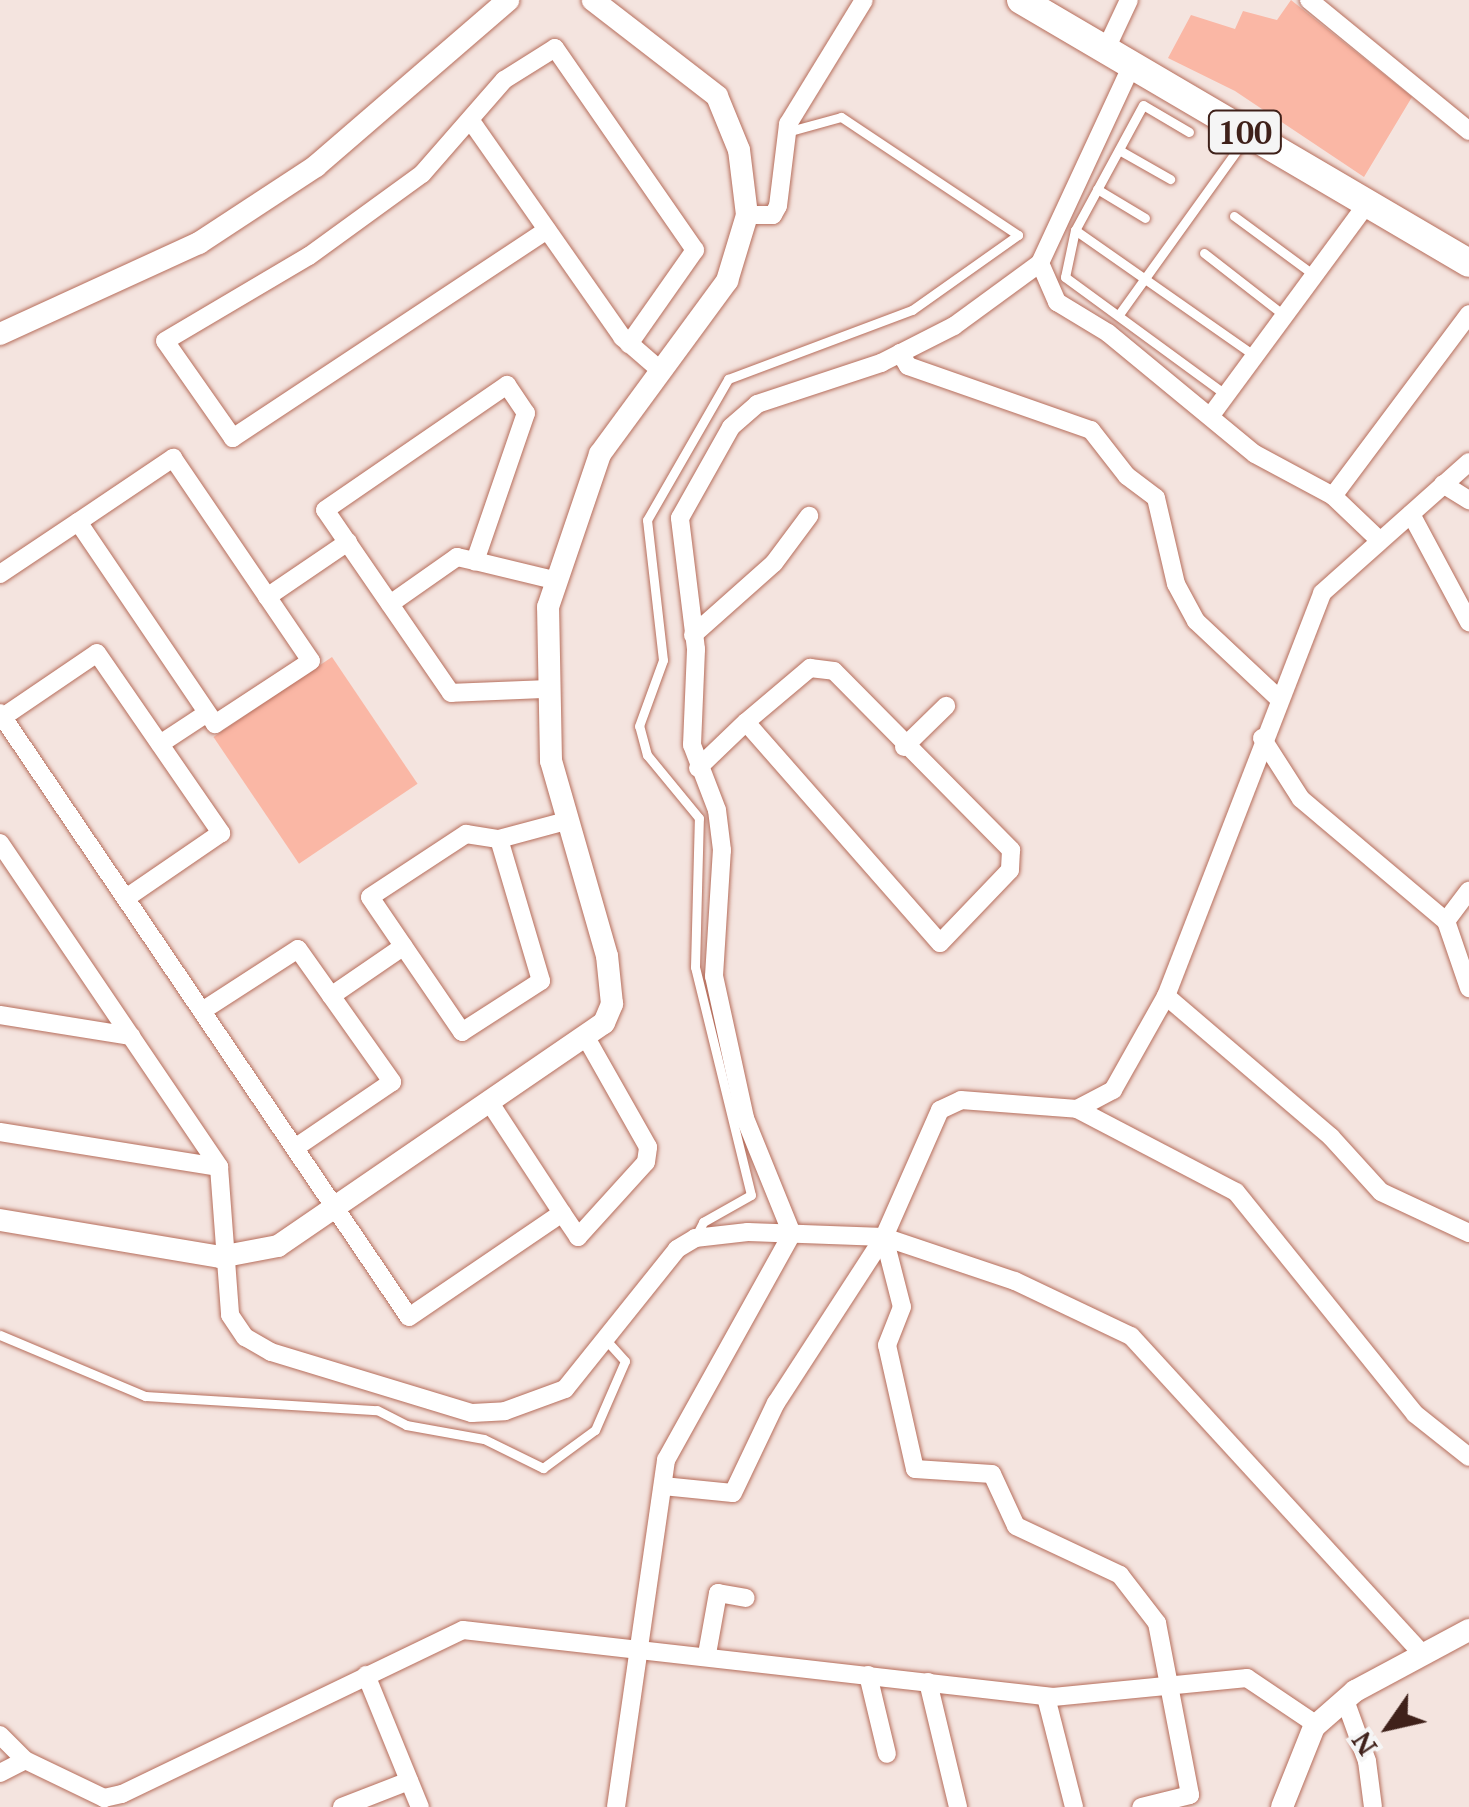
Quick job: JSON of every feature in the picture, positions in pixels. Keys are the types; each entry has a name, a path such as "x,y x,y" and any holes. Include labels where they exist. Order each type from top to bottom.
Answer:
{"main road":[{"name":"100","path":"1021,0 1469,263"}],"street":[{"path":"0,334 199,243 250,210 386,112 508,0"},
{"path":"0,1220 220,1257 278,1246 338,1210 588,1041 608,1013 612,982 566,821 546,689 554,580 600,454 727,281 747,215 738,150 716,96 593,0"},
{"path":"747,215 772,214 778,206 785,132 864,0"},
{"path":"1106,49 1129,0"},
{"path":"1308,0 1469,131"},
{"path":"547,230 233,438 166,340 310,256 422,174 504,80 555,48 694,250 629,344"},
{"path":"616,1807 616,1771 642,1646 664,1486 683,1422 769,1288 792,1234 745,1118 720,1015 714,976 722,850 718,810 698,768 693,635 680,518 731,427 757,404 900,354 954,326 1040,264 1132,66"},
{"path":"471,121 629,344 660,370"},
{"path":"1212,414 1367,204"},
{"path":"1040,264 1057,302 1212,414 1255,454 1334,496 1378,540"},
{"path":"1334,496 1469,314"},
{"path":"900,354 908,366 1091,430 1127,476 1156,498 1176,584 1196,621 1278,698"},
{"path":"475,561 526,413 507,385 324,510 452,693 546,689"},
{"path":"0,574 172,458 310,661 214,724 78,522"},
{"path":"1077,1109 1113,1090 1166,996 1262,738 1322,593 1469,462"},
{"path":"1442,484 1469,500"},
{"path":"1411,514 1469,622"},
{"path":"693,635 774,563 809,516"},
{"path":"267,597 348,542"},
{"path":"390,604 458,557 554,580"},
{"path":"126,898 222,833 96,653 1,717 409,1317 562,1213"},
{"path":"698,768 746,722 810,668 834,670 904,746 1010,850 1010,870 940,942 746,722"},
{"path":"904,746 946,706"},
{"path":"160,744 207,713"},
{"path":"1262,738 1302,799 1446,920 1469,988"},
{"path":"499,839 541,980 462,1032 370,897 466,834 499,839 566,821"},
{"path":"0,842 219,1167 220,1257 230,1315 245,1337 272,1352 472,1412 506,1411 565,1389 608,1342 678,1248 694,1238 792,1234 884,1237 1014,1281 1131,1336 1424,1656"},
{"path":"1446,920 1469,892"},
{"path":"332,996 404,946"},
{"path":"202,1011 298,948 392,1082 295,1148"},
{"path":"1166,996 1331,1138 1381,1192 1469,1233"},
{"path":"0,1014 131,1036"},
{"path":"492,1106 578,1237 646,1162 648,1147 588,1041"},
{"path":"664,1486 733,1493 776,1402 884,1237 940,1110 960,1100 1077,1109 1236,1192 1405,1402 1469,1457"},
{"path":"0,1132 219,1167"},
{"path":"884,1237 902,1308 887,1345 916,1469 992,1474 1016,1526 1120,1575 1157,1622 1190,1795 1141,1807"},
{"path":"707,1654 718,1593 746,1598"},
{"path":"0,1735 25,1760 104,1798 127,1800 366,1675 463,1630 642,1646 1046,1696 1260,1680 1317,1725"},
{"path":"1282,1807 1317,1725 1345,1700 1469,1630"},
{"path":"366,1675 420,1807"},
{"path":"868,1675 887,1754"},
{"path":"928,1682 958,1807"},
{"path":"1046,1696 1074,1807"},
{"path":"1345,1700 1368,1760 1372,1807"},
{"path":"0,1773 25,1760"},
{"path":"342,1807 409,1781"}],"lane":[{"path":"1189,132 1144,106 1075,230 1065,277 1120,312 1226,395"},
{"path":"694,1238 703,1222 751,1195 695,967 699,818 647,755 638,726 663,660 646,520 728,380 912,310 1018,235 841,117 785,132"},
{"path":"1120,312 1249,134"},
{"path":"1119,150 1170,179"},
{"path":"1097,190 1145,218"},
{"path":"1234,216 1314,275"},
{"path":"1075,230 1255,356"},
{"path":"1204,253 1284,316"},
{"path":"0,1335 145,1396 378,1410 406,1425 484,1439 543,1468 595,1430 624,1362 608,1342"}],"shaded area":[{"path":"1291,0 1412,97 1364,177 1235,91 1168,58 1191,15 1235,29 1243,11 1277,20"},
{"path":"332,657 418,784 299,864 213,737"}]}
